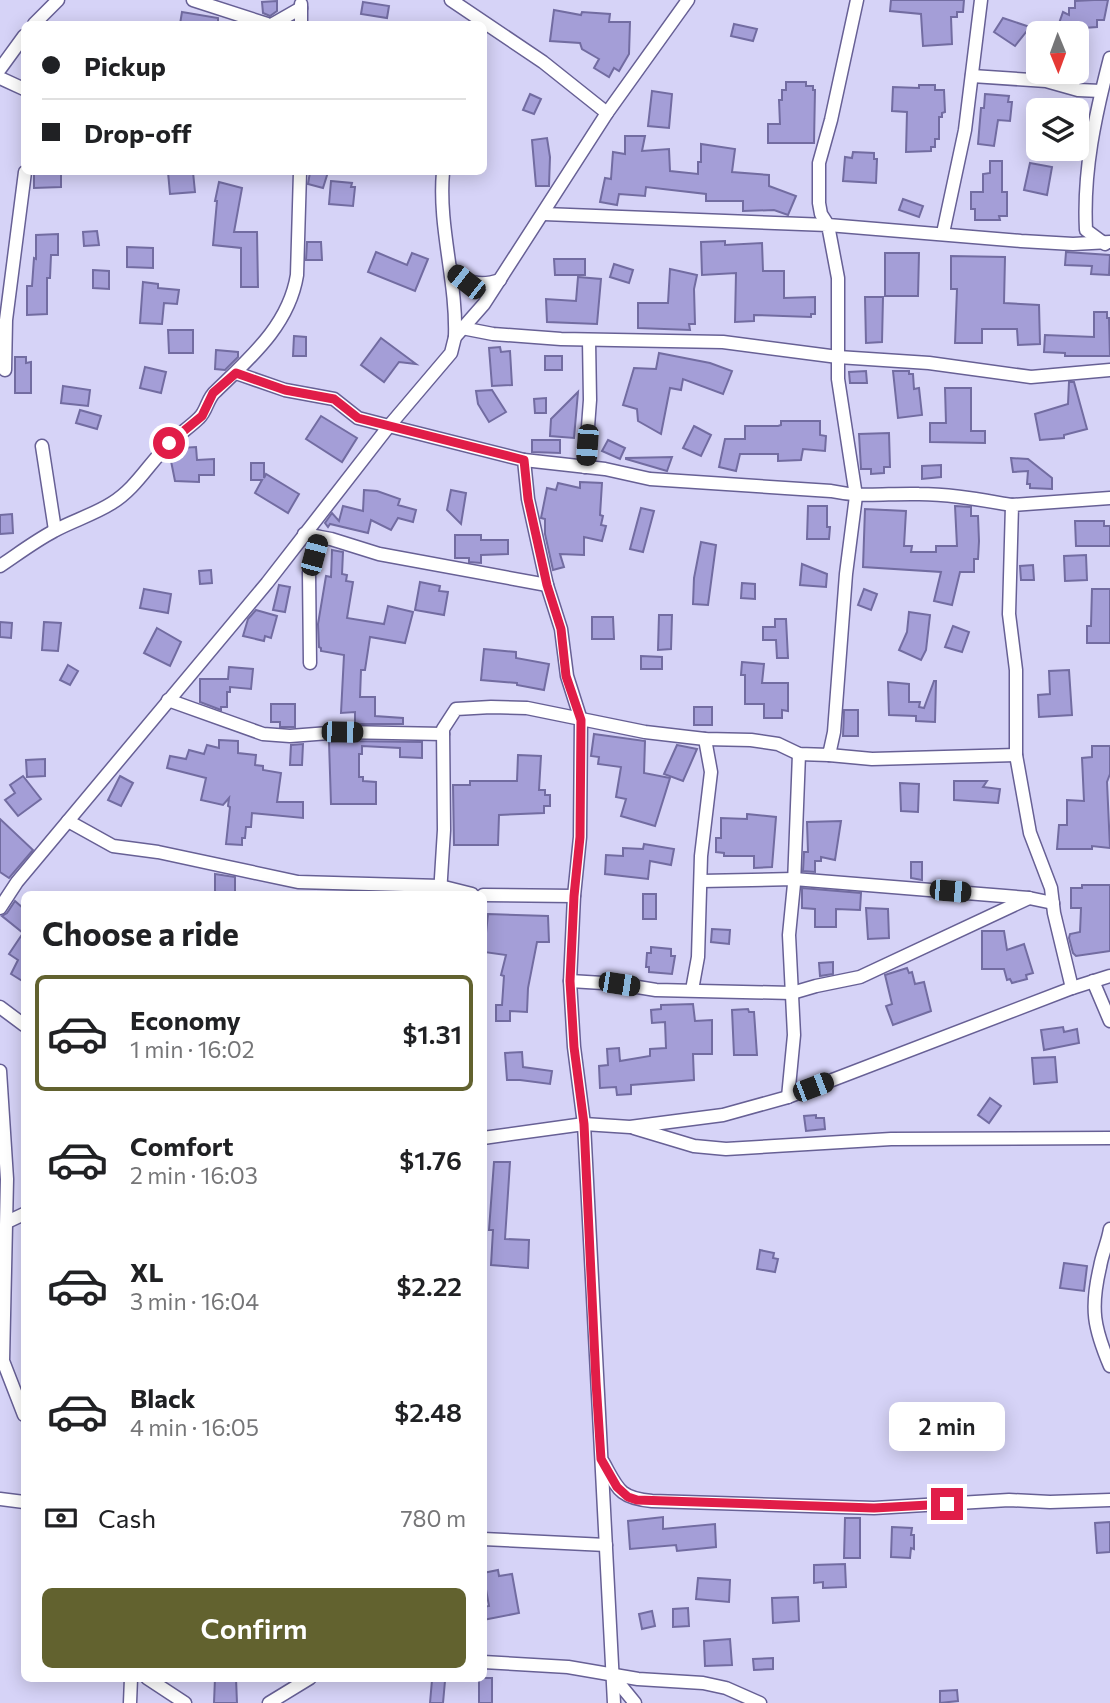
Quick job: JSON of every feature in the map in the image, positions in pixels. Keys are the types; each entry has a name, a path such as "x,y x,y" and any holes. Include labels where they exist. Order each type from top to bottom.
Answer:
{"street":[{"path":"37,21 58,0"},
{"path":"193,0 258,21"},
{"path":"451,0 482,21"},
{"path":"0,908 68,821 267,583 389,426 451,352 458,332 484,304 607,113 688,0"},
{"path":"829,755 834,732 846,574 856,496 838,379 838,278 828,225 821,214 819,203 819,163 857,0"},
{"path":"943,233 960,162 982,0"},
{"path":"277,21 301,4"},
{"path":"487,24 543,62 607,113"},
{"path":"0,69 21,40"},
{"path":"1108,245 1086,230 1084,195 1091,136 1110,58"},
{"path":"972,76 1046,81 1078,90 1101,91"},
{"path":"0,78 21,88"},
{"path":"5,370 3,313 25,175"},
{"path":"0,566 55,530 113,502 133,485 169,443 202,416 213,393 264,343 290,302 294,290 297,275 300,175"},
{"path":"443,175 443,213 458,332"},
{"path":"544,214 828,225 1021,241 1108,245"},
{"path":"451,270 466,282 489,284 500,280"},
{"path":"458,332 589,340 723,342 838,357 929,363 1031,377 1110,370"},
{"path":"585,467 590,400 589,340"},
{"path":"236,373 285,390 334,399 358,418 389,426 524,460 585,467 650,479 831,491 856,496 942,495 1012,505 1110,498"},
{"path":"42,446 55,530"},
{"path":"524,460 528,499 547,585 561,629 566,676 581,720 580,837 570,981 574,1047 584,1124 614,1703"},
{"path":"1012,505 1009,614 1016,670 1016,755 1030,833 1051,888 1072,988"},
{"path":"304,534 352,544 379,554 547,585"},
{"path":"310,663 309,573 319,537"},
{"path":"168,700 263,734 443,734"},
{"path":"68,821 113,846 158,852 298,881 440,890 445,817 443,729 456,709 527,708 645,732 778,744 799,754 872,759 1016,755"},
{"path":"692,990 698,957 701,856 711,772 705,739"},
{"path":"789,1097 794,1035 789,935 799,754"},
{"path":"701,881 794,879 1029,898 1053,903"},
{"path":"487,895 574,896"},
{"path":"570,981 619,984 656,990 792,993 860,977 1029,898"},
{"path":"487,1137 584,1124 630,1126 723,1115 789,1097 1072,988 1110,976"},
{"path":"1093,981 1110,1021"},
{"path":"5,1012 21,1023"},
{"path":"0,1070 6,1144 7,1222 3,1238 4,1361 21,1407"},
{"path":"630,1126 694,1146 726,1149 891,1139 1110,1138"},
{"path":"7,1222 21,1215"},
{"path":"1110,1229 1100,1266 1094,1311 1097,1334 1110,1366"},
{"path":"601,1459 617,1487 628,1497 652,1501 874,1508 1009,1500 1110,1500"},
{"path":"0,1499 21,1502"},
{"path":"487,1539 606,1545"},
{"path":"487,1662 568,1667 613,1675 703,1684 726,1688 760,1703"},
{"path":"613,1675 635,1703"},
{"path":"130,1703 131,1682"},
{"path":"153,1682 185,1703"},
{"path":"269,1703 303,1682"}],"building":[{"path":"891,0 964,0 963,12 957,12 957,17 951,17 952,44 923,46 921,14 890,11"},
{"path":"1108,0 1104,20 1097,20 1097,27 1089,28 1089,21 1060,21 1063,12 1069,15 1069,8 1075,8 1075,1"},
{"path":"277,1 277,11 270,16 263,13 262,2"},
{"path":"363,2 389,6 387,18 361,14"},
{"path":"554,10 581,15 582,12 610,14 609,22 630,22 629,54 619,71 614,68 609,77 594,68 599,59 582,49 580,43 550,41"},
{"path":"182,12 218,18 218,21 180,21"},
{"path":"1003,18 1026,26 1026,32 1015,46 994,32"},
{"path":"734,24 757,29 753,41 731,36"},
{"path":"786,82 806,82 806,86 813,86 815,90 814,143 768,143 768,124 780,124 779,100 782,100 782,90 786,90"},
{"path":"919,85 935,85 935,90 944,90 945,112 939,117 939,139 935,139 935,147 931,147 931,151 906,152 907,112 892,111 893,87 919,88"},
{"path":"652,91 672,94 669,128 648,126"},
{"path":"530,94 541,99 534,114 523,110"},
{"path":"985,94 1009,96 1008,102 1012,102 1010,121 998,120 994,146 978,144"},
{"path":"625,136 645,136 642,151 669,149 670,171 698,174 701,144 735,149 732,172 769,175 769,186 796,196 788,215 774,210 743,211 743,201 706,201 706,194 646,187 645,196 619,194 617,205 600,202 605,178 611,179 613,152 625,154"},
{"path":"547,138 550,157 549,186 536,186 532,140"},
{"path":"853,152 874,153 874,159 877,159 876,183 843,181 845,157 852,158"},
{"path":"990,161 1002,161 1002,192 1007,192 1007,216 999,216 1000,220 975,220 975,209 971,209 971,192 983,192 983,174 990,173"},
{"path":"1030,163 1052,167 1047,195 1024,190"},
{"path":"34,175 61,175 61,187 34,188"},
{"path":"168,175 193,175 195,192 170,194"},
{"path":"310,175 327,175 323,188 308,184"},
{"path":"331,181 352,183 351,187 355,187 353,206 329,204"},
{"path":"219,182 242,188 234,232 257,232 258,287 241,287 241,248 213,245 215,201"},
{"path":"903,199 923,206 919,217 899,210"},
{"path":"97,231 99,245 84,246 83,232"},
{"path":"58,234 58,255 51,255 50,278 47,278 47,314 27,315 27,286 32,286 36,235"},
{"path":"725,241 725,245 762,243 763,271 784,271 784,298 815,297 815,314 811,314 811,317 754,315 754,321 735,322 736,273 702,275 701,242"},
{"path":"307,242 321,242 322,260 306,260"},
{"path":"127,247 153,248 153,268 127,267"},
{"path":"376,252 407,265 412,253 428,259 415,291 368,272"},
{"path":"1066,252 1110,255 1109,275 1091,274 1092,266 1065,265"},
{"path":"885,253 919,253 918,296 885,296"},
{"path":"951,256 1005,257 1004,303 1039,305 1040,344 1018,345 1017,329 982,329 982,343 955,343 957,289 951,289"},
{"path":"554,259 585,259 585,275 555,275"},
{"path":"614,264 633,270 629,283 610,277"},
{"path":"670,269 697,275 694,289 695,324 689,324 690,330 638,328 638,303 668,303"},
{"path":"93,270 109,271 109,289 93,288"},
{"path":"578,277 601,279 597,324 547,322 546,299 576,301"},
{"path":"143,282 158,284 158,288 179,290 177,304 164,303 162,324 140,323"},
{"path":"865,297 883,297 882,342 866,343"},
{"path":"1094,312 1107,312 1110,356 1065,356 1065,353 1044,352 1045,335 1094,337"},
{"path":"168,330 193,330 193,353 169,353"},
{"path":"294,336 306,337 306,356 293,356"},
{"path":"381,338 416,364 399,362 384,382 361,365"},
{"path":"500,347 501,352 510,351 512,385 492,386 489,348"},
{"path":"216,350 238,352 238,357 225,370 215,369"},
{"path":"659,353 710,363 732,371 723,394 683,379 681,390 670,388 661,434 638,421 637,409 623,405 634,368 656,369"},
{"path":"545,356 562,356 562,370 545,370"},
{"path":"15,357 26,357 26,363 31,362 31,393 15,393"},
{"path":"145,367 166,372 161,393 140,388"},
{"path":"866,371 867,383 850,383 849,372"},
{"path":"893,371 909,371 909,374 913,374 914,389 919,388 922,415 898,418"},
{"path":"1069,382 1074,382 1087,429 1064,435 1064,438 1040,440 1035,414 1068,404"},
{"path":"63,386 90,390 88,406 61,403"},
{"path":"945,388 971,388 971,431 985,431 985,443 930,442 930,423 946,423"},
{"path":"492,390 506,412 489,422 478,404 476,391"},
{"path":"578,392 574,438 550,436 551,419"},
{"path":"546,398 546,413 535,413 534,399"},
{"path":"80,410 101,416 97,429 76,423"},
{"path":"321,416 357,438 342,462 306,439"},
{"path":"781,421 820,421 820,435 826,436 825,451 803,449 801,460 778,461 778,454 740,454 736,471 719,467 725,439 745,439 745,426 778,426"},
{"path":"694,426 711,435 701,456 683,448"},
{"path":"889,433 890,467 884,467 884,473 871,474 871,469 861,469 859,434"},
{"path":"532,440 560,440 560,453 532,452"},
{"path":"608,440 625,448 620,459 602,451"},
{"path":"179,446 196,447 197,460 214,459 214,475 199,475 199,482 175,481 170,456"},
{"path":"672,457 667,471 626,459 626,458"},
{"path":"1011,458 1028,459 1052,478 1052,489 1030,488 1030,484 1027,484 1028,471 1013,472"},
{"path":"251,463 264,463 264,478 266,474 299,494 288,513 255,493 262,480 251,480"},
{"path":"941,465 941,477 922,479 922,466"},
{"path":"580,482 602,483 600,515 603,516 601,525 606,526 602,541 584,537 584,555 560,554 564,567 553,570 545,534 545,519 541,518 547,488 556,490 558,483 580,488"},
{"path":"364,490 377,491 400,499 398,505 416,510 413,522 398,518 391,530 371,520 368,533 330,524 328,527 325,523 332,513 339,521 343,506 363,511"},
{"path":"451,490 466,493 461,524 447,510"},
{"path":"808,506 827,506 829,539 807,539"},
{"path":"955,506 971,507 971,516 978,516 979,541 974,572 960,572 952,605 934,601 941,572 863,567 865,509 906,511 904,546 912,546 911,552 936,552 936,546 957,546"},
{"path":"641,508 654,511 643,552 630,549"},
{"path":"12,514 13,533 0,534 0,515"},
{"path":"1075,521 1104,521 1104,526 1110,526 1110,546 1076,546"},
{"path":"455,535 481,535 481,540 508,540 508,554 481,555 481,563 469,562 469,558 455,558"},
{"path":"701,542 716,545 708,605 693,604 694,578"},
{"path":"332,550 343,552 342,574 347,575 346,581 353,582 347,618 384,624 388,606 413,612 405,643 370,637 365,670 361,670 360,697 375,697 375,716 403,718 403,724 355,724 355,712 341,713 344,655 321,651 319,647 318,624 326,576 331,577"},
{"path":"1086,555 1087,580 1065,581 1064,556"},
{"path":"802,564 827,574 826,587 800,585"},
{"path":"1033,565 1034,580 1021,580 1020,566"},
{"path":"211,570 212,583 200,584 199,571"},
{"path":"420,582 440,586 439,591 448,592 444,615 415,610"},
{"path":"742,583 755,584 755,599 741,598"},
{"path":"279,585 290,587 285,612 273,610"},
{"path":"144,589 171,594 168,613 140,608"},
{"path":"864,589 877,594 871,610 858,605"},
{"path":"1092,589 1110,589 1110,643 1087,643 1087,626 1091,626"},
{"path":"256,610 277,616 271,638 265,636 264,641 243,636 248,619"},
{"path":"909,612 930,615 926,650 921,660 899,650 907,632"},
{"path":"659,615 672,615 671,649 658,650"},
{"path":"592,617 613,617 614,639 592,639"},
{"path":"775,619 786,619 788,658 777,658 776,640 763,640 763,627 775,627"},
{"path":"0,622 12,623 11,638 0,637"},
{"path":"44,622 61,623 58,651 42,650"},
{"path":"953,626 969,632 962,652 945,647"},
{"path":"157,628 181,642 170,666 144,653"},
{"path":"484,649 516,652 516,658 549,664 544,690 517,683 481,680"},
{"path":"641,656 662,657 662,669 641,669"},
{"path":"742,662 764,664 762,683 788,683 788,711 782,710 782,718 764,718 764,704 745,704"},
{"path":"68,665 78,671 70,685 60,680"},
{"path":"229,667 253,669 251,689 230,687 230,692 227,692 227,707 221,707 221,710 200,702 200,679 228,679"},
{"path":"1069,670 1072,715 1039,717 1038,695 1050,694 1049,671"},
{"path":"934,681 935,722 916,721 916,716 889,715 888,682 909,684 909,702 920,702 919,707 924,708"},
{"path":"271,704 295,704 295,727 280,727 280,722 271,722"},
{"path":"694,707 712,707 712,725 694,725"},
{"path":"844,710 858,710 858,736 843,736"},
{"path":"594,734 645,741 644,773 670,778 655,826 621,816 626,799 616,797 621,767 598,764 599,757 591,756"},
{"path":"219,740 238,741 238,753 256,755 255,765 263,766 263,770 281,773 277,802 303,802 303,818 252,813 251,827 246,827 242,845 226,844 229,798 223,805 201,800 206,778 167,768 170,756 186,759 189,750 204,754 207,745 219,748"},
{"path":"329,742 422,742 422,758 400,757 400,748 362,746 362,754 359,754 359,777 363,777 363,781 376,782 376,804 331,804"},
{"path":"303,744 302,765 290,765 291,745"},
{"path":"677,745 697,749 683,781 664,774"},
{"path":"1092,746 1110,746 1110,774 1107,782 1110,848 1092,846 1092,849 1057,849 1059,825 1067,825 1067,800 1084,801 1082,758 1092,757"},
{"path":"518,755 541,756 539,790 545,790 545,795 550,795 550,806 544,806 544,813 499,815 498,845 454,845 453,785 470,785 470,781 517,781"},
{"path":"45,759 45,776 27,777 26,760"},
{"path":"23,776 41,799 18,816 5,800 15,793 10,785"},
{"path":"120,776 133,783 121,806 108,800"},
{"path":"954,781 987,781 983,787 1000,789 998,803 954,800"},
{"path":"900,783 919,784 918,812 901,811"},
{"path":"747,814 776,817 772,867 754,868 754,856 724,856 724,853 716,852 716,838 721,838 721,818 747,819"},
{"path":"0,819 33,850 9,878 0,872"},
{"path":"841,821 835,860 821,857 821,861 815,861 815,872 803,871 804,852 808,852 807,822"},
{"path":"644,844 674,849 671,865 650,861 648,879 605,874 606,855 623,856 623,848 643,849"},
{"path":"911,862 922,862 922,880 911,878"},
{"path":"215,874 235,877 235,891 215,891"},
{"path":"1082,885 1110,885 1110,951 1076,956 1073,953 1069,938 1070,934 1080,932 1081,908 1071,908 1071,888 1082,888"},
{"path":"802,888 861,893 860,910 836,909 836,927 815,927 815,909 802,908"},
{"path":"643,894 656,894 656,919 643,919"},
{"path":"15,901 21,906 21,931 2,916"},
{"path":"866,908 888,909 889,938 868,939"},
{"path":"488,914 548,916 549,942 537,942 528,988 527,1012 510,1011 510,1021 496,1021 496,1005 502,1005 504,976 501,975 506,955 487,952"},
{"path":"712,929 730,930 729,944 711,942"},
{"path":"982,931 1004,931 1007,950 1024,944 1033,973 1026,975 1027,979 1012,983 1010,979 1007,980 1004,969 982,969"},
{"path":"21,936 21,980 11,974 18,960 9,954"},
{"path":"651,947 671,949 671,956 675,956 672,974 649,972 649,967 646,967 647,953 651,953"},
{"path":"833,962 833,974 820,976 819,963"},
{"path":"907,968 909,973 912,972 915,984 924,982 931,1011 893,1025 886,1006 892,1004 885,975"},
{"path":"693,1004 695,1021 712,1020 712,1054 693,1054 694,1080 631,1085 631,1094 617,1095 616,1087 600,1088 599,1066 608,1065 607,1049 619,1048 620,1061 650,1056 650,1049 666,1048 665,1022 652,1023 651,1010 661,1009 661,1005"},
{"path":"748,1009 749,1012 754,1012 757,1055 734,1055 732,1010"},
{"path":"1063,1027 1064,1032 1077,1029 1079,1043 1044,1050 1041,1030"},
{"path":"522,1052 523,1067 552,1071 550,1084 507,1080 505,1053"},
{"path":"1055,1057 1057,1082 1034,1084 1032,1058"},
{"path":"990,1098 1001,1106 989,1123 978,1115"},
{"path":"816,1115 816,1118 824,1118 825,1129 806,1131 804,1116"},
{"path":"494,1162 510,1162 505,1239 529,1240 528,1268 491,1265 493,1230 489,1230"},
{"path":"760,1250 774,1253 773,1258 778,1259 775,1272 757,1269"},
{"path":"1064,1263 1087,1266 1084,1291 1060,1288"},
{"path":"663,1517 663,1529 715,1524 716,1547 677,1551 676,1545 630,1549 628,1521"},
{"path":"845,1518 860,1518 860,1558 844,1558"},
{"path":"1110,1522 1110,1552 1097,1553 1095,1523"},
{"path":"892,1527 912,1528 914,1549 911,1548 910,1558 891,1557"},
{"path":"845,1564 846,1587 823,1588 823,1582 814,1583 814,1565"},
{"path":"498,1570 499,1576 512,1574 519,1613 487,1619 487,1572"},
{"path":"698,1578 730,1580 729,1602 696,1599"},
{"path":"798,1597 799,1621 773,1623 772,1598"},
{"path":"688,1608 689,1626 673,1627 673,1609"},
{"path":"652,1611 655,1626 642,1629 639,1614"},
{"path":"730,1639 732,1665 705,1666 704,1641"},
{"path":"773,1658 773,1669 754,1670 753,1659"},
{"path":"487,1678 492,1678 492,1703 479,1703 479,1682 487,1682"},
{"path":"215,1682 236,1682 237,1703 214,1703"},
{"path":"432,1682 445,1682 443,1703 430,1703"},
{"path":"957,1690 958,1701 940,1703 940,1691"}],"route":[{"path":"169,443 202,416 213,393 236,373 285,390 334,399 358,418 524,460 528,499 547,585 561,629 566,676 581,720 580,837 570,981 574,1047 584,1124 601,1459 617,1487 628,1497 637,1500 874,1508 947,1504"}]}
